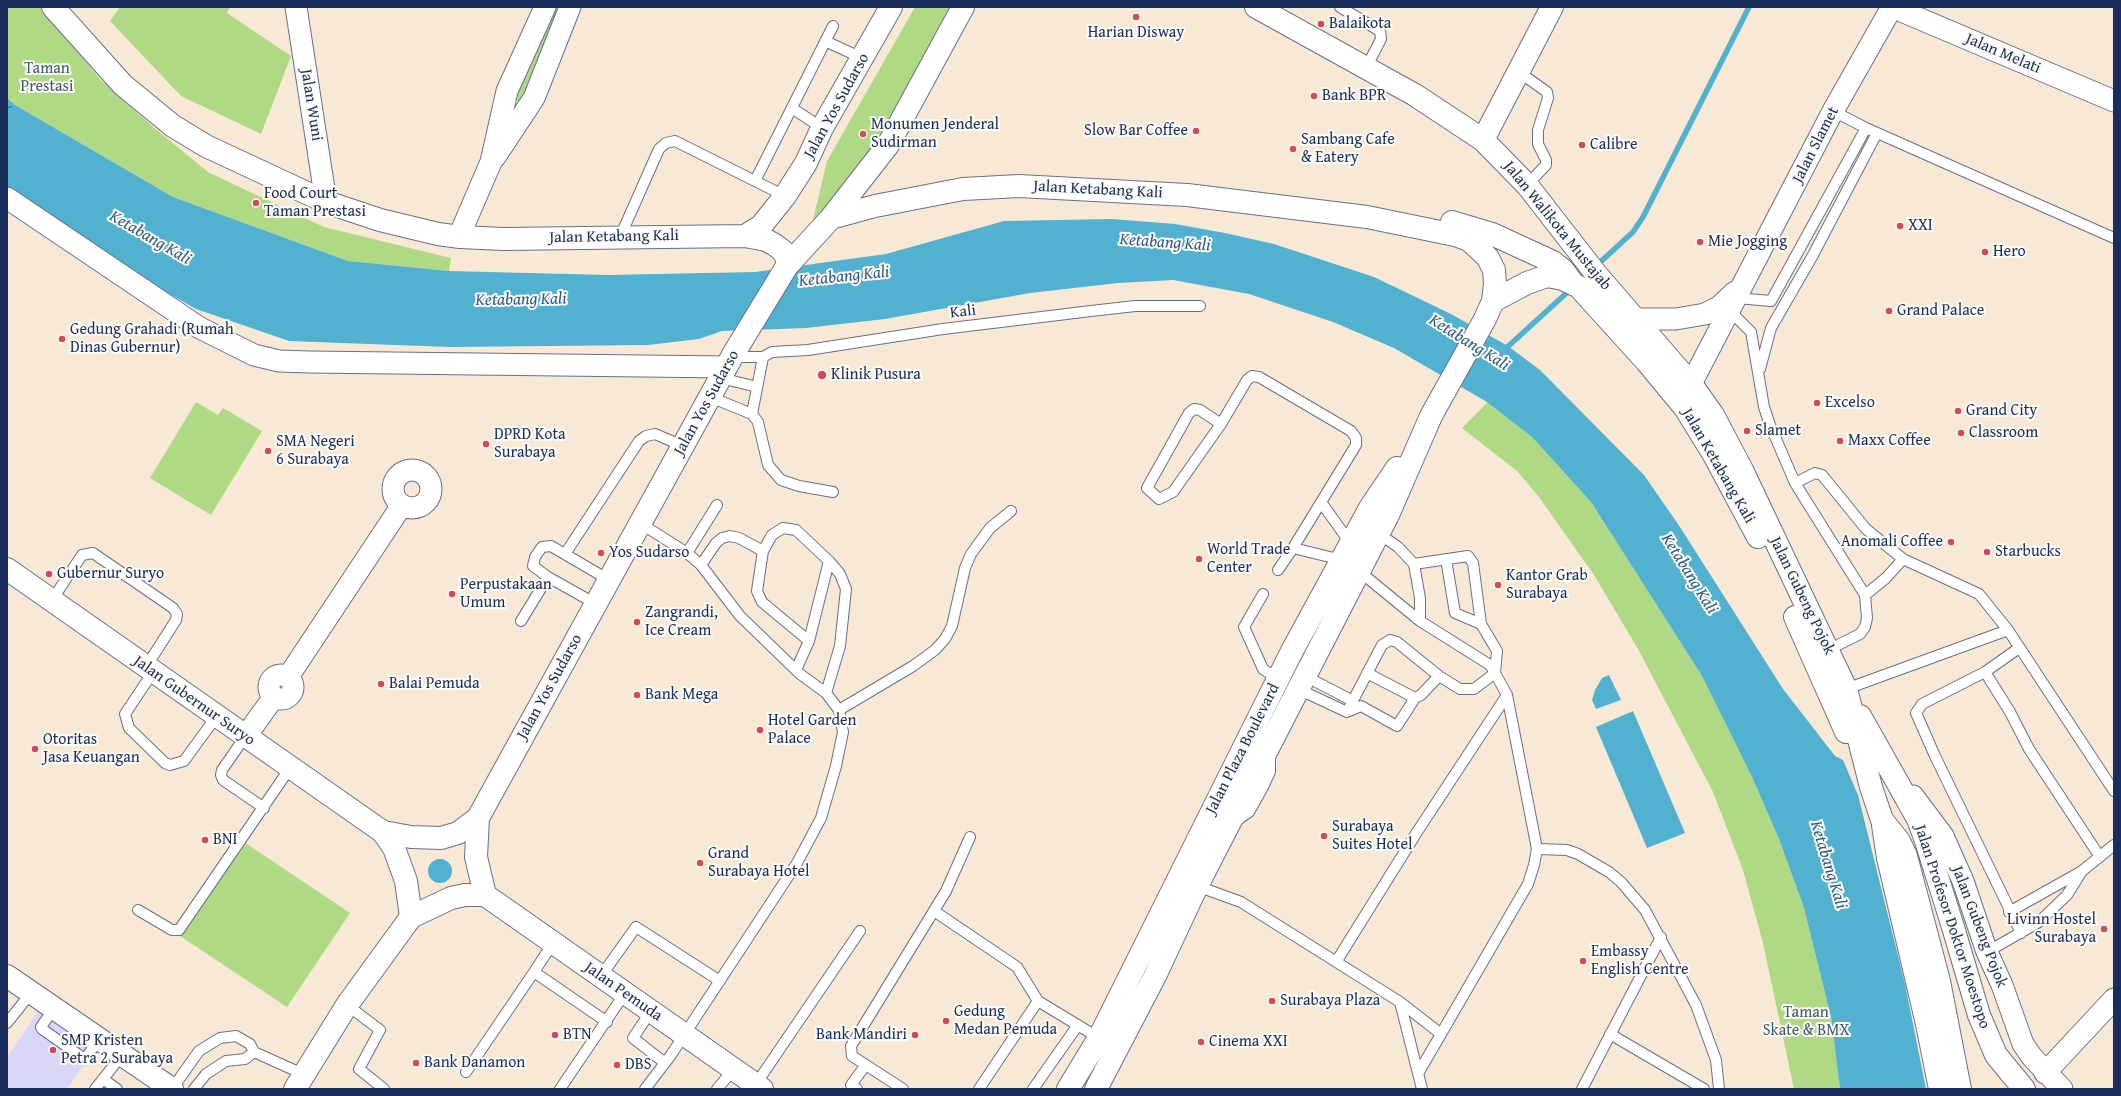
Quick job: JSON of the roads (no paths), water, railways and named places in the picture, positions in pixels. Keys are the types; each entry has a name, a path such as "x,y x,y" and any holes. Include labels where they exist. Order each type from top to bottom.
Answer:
{"main road":[{"name":"Jalan Ketabang Kali","path":"53,7 123,85 173,126 206,146 326,202 380,220 438,234 482,238 745,236 766,240 775,244 783,251 788,265"},
{"name":"Jalan Yos Sudarso","path":"745,236 761,226 786,196 806,163 822,128 892,7"},
{"name":"Jalan Yos Sudarso","path":"478,818 728,364 788,265 831,218 888,145 963,7"},
{"path":"1483,140 1552,7"},
{"name":"Jalan Walikota Mustajab","path":"1259,8 1415,95 1483,140 1527,185 1634,319 1691,384"},
{"name":"Jalan Ketabang Kali","path":"831,218 875,206 963,189 1019,186 1187,195 1367,217 1456,235 1469,240 1488,258 1494,270 1495,284 1489,310"},
{"name":"Jalan Ketabang Kali","path":"1367,217 1418,214 1479,230 1553,262 1563,270 1575,285 1647,362 1685,408 1714,455 1752,524 1827,686 1871,787"},
{"name":"Jalan Ketabang Kali","path":"463,228 482,238"},
{"path":"438,234 446,229 463,228"},
{"path":"1489,310 1538,278 1554,277 1575,285"},
{"name":"Jalan Plaza Boulevard","path":"1068,1089 1099,1038 1188,882 1259,744 1302,682 1370,508 1431,416 1489,310"},
{"name":"Jalan Gubeng Pojok","path":"1691,384 1713,415 1742,470 1808,611 1832,647 1847,694 1871,787 1882,820 1888,858 1928,1024 1940,1089"},
{"name":"Jalan Plaza Boulevard","path":"1096,1089 1155,976 1188,882 1228,826 1259,744 1281,672 1351,559 1378,533 1431,416"},
{"name":"Jalan Gubernur Suryo","path":"7,569 245,737 383,832 401,861 412,917"},
{"path":"1281,672 1302,682"},
{"name":"Jalan Profesor Doktor Moestopo","path":"1847,694 1872,735 1918,819 1953,927 1979,1015 1996,1055 2024,1089"},
{"path":"296,1085 347,1005 412,917 451,898 465,895 486,895 476,857 478,818"},
{"name":"Jalan Gubernur Suryo","path":"383,832 412,837 441,838 458,833 478,818"},
{"name":"Jalan Gubeng Pojok","path":"1882,820 1898,841 1906,856 1939,981 1960,1089"},
{"name":"Jalan Pemuda","path":"486,895 757,1087"},
{"path":"7,976 172,1089"}],"street":[{"name":"Jalan Wuni","path":"296,7 326,202"},
{"path":"491,162 507,91 545,7"},
{"path":"463,228 491,162 534,98 570,7"},
{"name":"Jalan Melati","path":"1892,7 2114,101"},
{"name":"Jalan Slamet","path":"1691,384 1833,110 1892,7"},
{"path":"7,198 131,279 200,328 254,355 279,361 728,364"},
{"name":"Jalan Slamet","path":"1634,319 1676,319 1705,314 1736,298"},
{"path":"245,737 274,697 268,688 272,678 277,675 288,677 402,505"},
{"name":"Jalan Gubeng Pojok","path":"1889,768 1916,800 1943,836 1962,881 1987,952 2002,985 2023,1044 2045,1073 2062,1089"},
{"path":"2045,1073 2114,999"}],"lane":[{"path":"1340,7 1380,31 1381,39 1366,68"},
{"path":"755,181 833,26"},
{"path":"825,41 862,58"},
{"path":"1518,72 1547,92 1548,98 1538,130 1538,144 1546,160 1546,165 1527,185"},
{"path":"792,108 822,128"},
{"path":"1833,110 1866,128 2114,238"},
{"path":"1832,647 1860,634 1865,627 1868,618 1865,595 1795,483 1770,425 1764,407 1759,371 1751,332 1736,298 1772,301 1866,128"},
{"path":"1759,371 1771,328 1813,255 1877,133"},
{"path":"620,237 659,148 666,142 675,142 786,196"},
{"name":"Kali","path":"728,364 763,357 772,352 808,350 943,329 1135,306 1200,306"},
{"path":"752,414 763,357"},
{"path":"728,364 757,386"},
{"path":"1221,424 1200,410 1194,409 1189,413 1147,488 1159,499 1173,492 1221,424 1247,380 1252,376 1259,377 1351,431 1356,438 1356,445 1278,570"},
{"path":"710,397 752,414 758,422 768,465 781,480 800,486 833,492"},
{"path":"565,554 639,441 646,436 655,434 683,446"},
{"path":"1795,483 1815,473 1822,475 1866,529 1903,559 1979,594 2008,630 2114,791"},
{"path":"1321,502 1351,559 1420,621 1490,665 1495,673 1507,695 1537,849 1534,866 1528,884 1419,1072"},
{"path":"687,553 717,505"},
{"path":"839,710 913,666 935,650 952,626 965,568 971,554 990,528 1011,511"},
{"path":"640,523 687,553 701,566 740,616 796,670 826,693 839,710 843,732 841,745 821,818 798,863 684,1035 645,1089"},
{"path":"809,641 762,602 757,591 763,551 772,534 783,528 796,530 829,561 840,574 846,589 840,646 826,693"},
{"path":"1378,533 1398,546 1414,564 1420,598 1420,621"},
{"path":"701,566 716,543 722,538 730,536 739,538 763,551"},
{"path":"596,604 548,577 533,566 535,557 542,547 551,546 609,580"},
{"path":"1293,548 1351,559"},
{"path":"52,600 82,555 93,553 173,608 177,614 176,620 125,714 129,728 164,763 170,765 184,761 216,716"},
{"path":"1347,712 1382,645 1390,640 1397,642 1440,676 1460,689 1474,689 1495,673 1498,651 1481,624 1473,563 1468,556 1414,564"},
{"path":"1446,559 1455,613 1481,624"},
{"path":"1865,595 1886,578 1903,559"},
{"path":"796,670 809,641 829,561"},
{"path":"521,621 548,577"},
{"path":"1264,594 1244,626 1263,669 1281,672"},
{"path":"1847,694 2008,630"},
{"path":"2019,648 1985,672 1922,704 1916,713 1934,756 2009,912 2021,933"},
{"path":"1985,672 2010,712 2029,749 2100,857"},
{"path":"1367,673 1415,698"},
{"path":"1347,712 1361,706 1397,726 1415,698 1421,695 1440,676"},
{"path":"1302,682 1353,701"},
{"path":"1302,682 1347,712"},
{"path":"1336,962 1417,832 1507,695"},
{"path":"245,737 222,770 221,775 223,780 264,808"},
{"path":"138,910 172,930 179,930 290,768"},
{"path":"903,1089 865,1066 852,1056 851,1046 946,891 970,837"},
{"path":"2009,912 2082,871 2114,845"},
{"path":"1537,849 1567,850 1609,872 1621,882 1645,910 1696,1004 1716,1060 1719,1089"},
{"path":"1987,952 2039,922 2064,898 2082,871"},
{"path":"1188,882 1241,902 1400,1002 1441,1034"},
{"path":"934,911 1017,967 1038,1001 1099,1038"},
{"path":"601,976 636,927 720,981"},
{"path":"757,1087 860,931"},
{"path":"1582,1089 1661,937"},
{"path":"466,1072 553,943"},
{"path":"534,972 607,1022"},
{"path":"7,1023 31,993"},
{"path":"560,1089 626,993"},
{"path":"979,1089 1038,1001"},
{"path":"1400,1002 1419,1072 1422,1089"},
{"path":"347,1005 380,1030 359,1069 384,1089"},
{"path":"650,1011 633,1038 665,1063"},
{"path":"1033,1089 1078,1024"},
{"path":"1610,1034 1704,1089"},
{"path":"172,1089 199,1051 220,1038 236,1036 250,1044 254,1052 296,1085"},
{"path":"194,1089 206,1074 226,1061 245,1059 254,1052"},
{"path":"95,1089 122,1055"},
{"path":"852,1088 865,1066"},
{"path":"717,1089 733,1070"},
{"path":"103,1079 117,1089"}],"water":[{"name":"Ketabang Kali","path":"7,98 15,105 173,197 348,261 449,271 608,275 755,272 886,254 1004,221 1112,219 1175,224 1274,244 1374,277 1451,314 1508,346 1540,370 1644,475 1680,527 1783,689 1835,756 1843,760 1858,795 1905,984 1926,1089 1840,1089 1831,1017 1804,908 1779,839 1752,777 1702,676 1591,502 1532,437 1487,402 1394,348 1333,322 1249,294 1173,280 1118,283 1030,293 885,319 806,328 722,331 699,339 648,345 449,347 289,341 196,309 133,273 7,189"},
{"path":"1609,675 1621,700 1596,709 1592,700 1595,690 1602,678"},
{"path":"1633,711 1685,833 1647,848 1596,727"},
{"path":"440,859 448,863 452,871 448,879 440,883 432,879 428,871 432,863"}],"waterway":[{"path":"1596,266 1633,232 1643,217 1749,7"},
{"name":"Ketabang Kali","path":"1503,351 1572,288"}],"place":[{"name":"Harian Disway","path":"1136,17"},
{"name":"Balaikota","path":"1321,24"},
{"name":"Bank BPR","path":"1314,96"},
{"name":"Slow Bar Coffee","path":"1196,131"},
{"name":"Monumen Jenderal Sudirman","path":"863,134"},
{"name":"Calibre","path":"1582,145"},
{"name":"Sambang Cafe & Eatery","path":"1293,149"},
{"name":"Food Court Taman Prestasi","path":"256,203"},
{"name":"XXI","path":"1900,226"},
{"name":"Mie Jogging","path":"1700,242"},
{"name":"Hero","path":"1985,252"},
{"name":"Grand Palace","path":"1889,311"},
{"name":"Gedung Grahadi (Rumah Dinas Gubernur)","path":"62,339"},
{"name":"Klinik Pusura","path":"822,375"},
{"name":"Excelso","path":"1817,403"},
{"name":"Grand City","path":"1958,411"},
{"name":"Slamet","path":"1747,431"},
{"name":"Classroom","path":"1961,433"},
{"name":"Maxx Coffee","path":"1840,441"},
{"name":"DPRD Kota Surabaya","path":"486,444"},
{"name":"SMA Negeri 6 Surabaya","path":"268,451"},
{"name":"Anomali Coffee","path":"1951,542"},
{"name":"Starbucks","path":"1987,552"},
{"name":"Yos Sudarso","path":"601,553"},
{"name":"World Trade Center","path":"1199,559"},
{"name":"Gubernur Suryo","path":"49,574"},
{"name":"Kantor Grab Surabaya","path":"1498,585"},
{"name":"Perpustakaan Umum","path":"452,594"},
{"name":"Zangrandi, Ice Cream","path":"637,622"},
{"name":"Balai Pemuda","path":"381,684"},
{"name":"Bank Mega","path":"637,695"},
{"name":"Hotel Garden Palace","path":"760,730"},
{"name":"Otoritas Jasa Keuangan","path":"35,749"},
{"name":"Surabaya Suites Hotel","path":"1324,836"},
{"name":"BNI","path":"205,840"},
{"name":"Grand Surabaya Hotel","path":"700,863"},
{"name":"Livinn Hostel Surabaya","path":"2104,929"},
{"name":"Embassy English Centre","path":"1583,961"},
{"name":"Surabaya Plaza","path":"1272,1001"},
{"name":"Gedung Medan Pemuda","path":"946,1021"},
{"name":"BTN","path":"555,1035"},
{"name":"Bank Mandiri","path":"915,1035"},
{"name":"Cinema XXI","path":"1201,1042"},
{"name":"SMP Kristen Petra 2 Surabaya","path":"53,1050"},
{"name":"Bank Danamon","path":"416,1063"},
{"name":"DBS","path":"617,1065"}],"park label":[{"name":"Taman Prestasi","path":"47,78"},
{"name":"Taman Skate & BMX","path":"1806,1022"}]}
